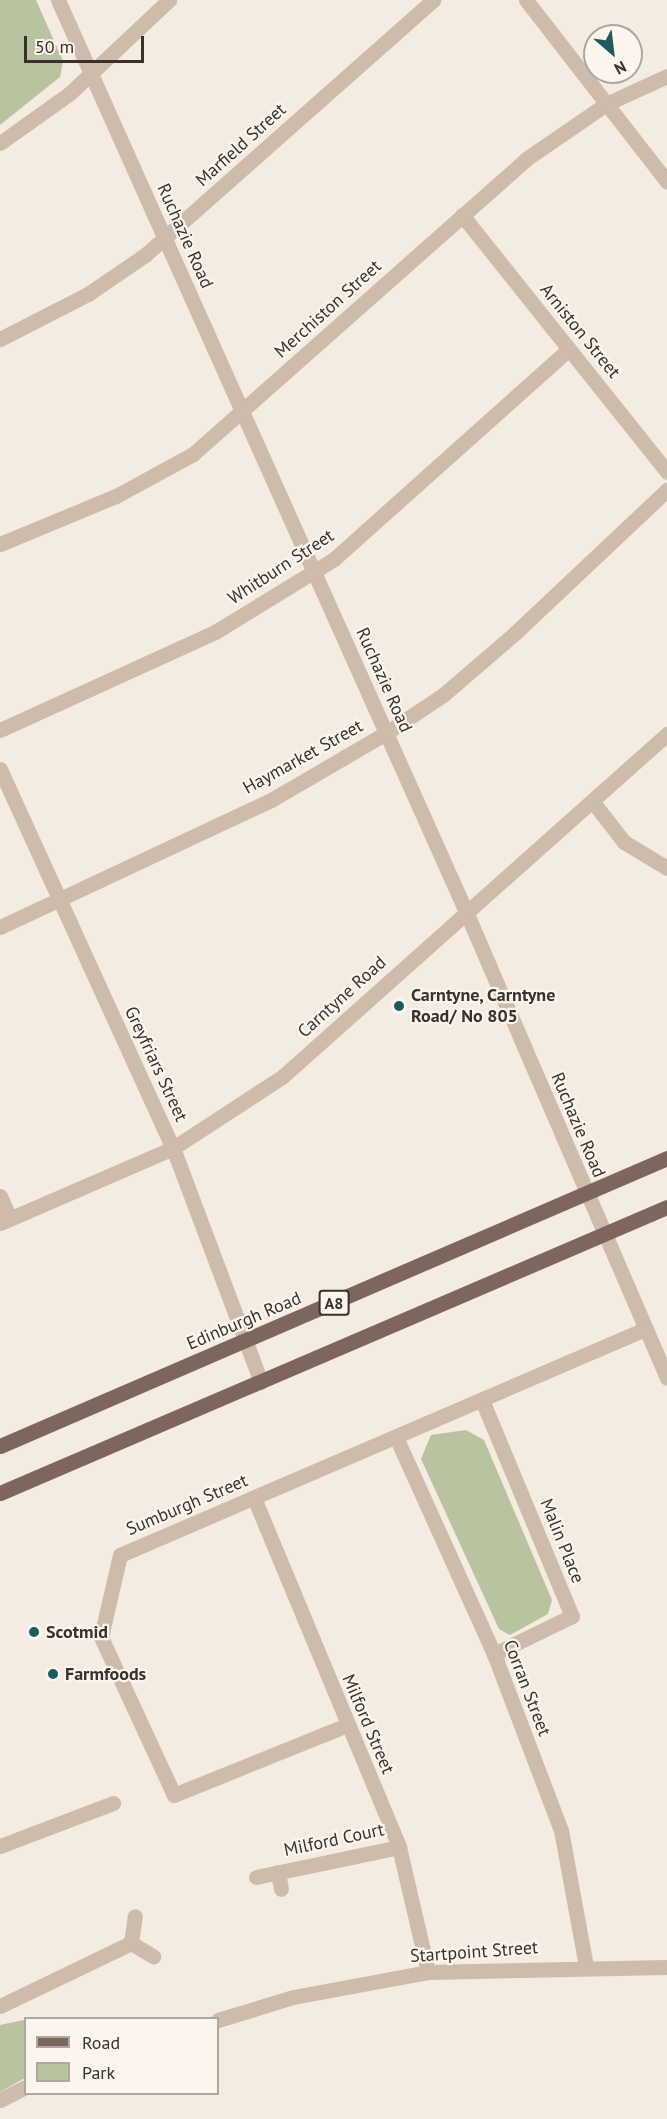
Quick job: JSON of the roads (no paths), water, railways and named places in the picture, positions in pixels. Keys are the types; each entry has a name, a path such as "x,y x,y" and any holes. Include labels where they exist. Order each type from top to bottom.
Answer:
{"main road":[{"name":"Edinburgh Road","path":"0,1446 587,1196 667,1158"},
{"name":"A8","path":"0,1493 604,1236 667,1207"}],"street":[{"name":"Ruchazie Road","path":"58,0 467,914 667,1378"},
{"path":"0,143 92,73 169,0"},
{"name":"Marfield Street","path":"0,339 88,294 165,239 433,0"},
{"path":"526,0 667,182"},
{"name":"Merchiston Street","path":"0,544 116,496 193,454 244,415 526,159 606,104 667,76"},
{"name":"Arniston Street","path":"462,215 667,471"},
{"name":"Whitburn Street","path":"0,730 215,632 314,571 569,349"},
{"name":"Haymarket Street","path":"0,927 271,800 386,733 443,695 506,641 667,490"},
{"name":"Carntyne Road","path":"5,1221 173,1148 282,1077 667,734"},
{"name":"Greyfriars Street","path":"0,769 173,1148 261,1382"},
{"path":"593,802 624,842 667,868"},
{"path":"0,1196 5,1221"},
{"name":"Sumburgh Street","path":"347,1725 174,1795 102,1637 120,1555 645,1329"},
{"name":"Malin Place","path":"482,1400 572,1616 494,1654"},
{"name":"Corran Street","path":"396,1437 494,1654 561,1830 586,1966"},
{"name":"Milford Street","path":"254,1498 399,1847 428,1972"},
{"path":"0,1846 113,1803"},
{"name":"Milford Court","path":"256,1877 399,1847"},
{"name":"Milford Court","path":"278,1872 282,1889"},
{"path":"131,1943 135,1916"},
{"path":"131,1943 153,1956"},
{"path":"0,2006 131,1943"},
{"name":"Startpoint Street","path":"219,2020 293,1997 428,1972 586,1966 667,1967"},
{"path":"0,2100 24,2088"}],"place":[{"name":"Carntyne, Carntyne Road/ No 805","path":"399,1006"},
{"name":"Scotmid","path":"34,1632"},
{"name":"Farmfoods","path":"53,1674"}]}
